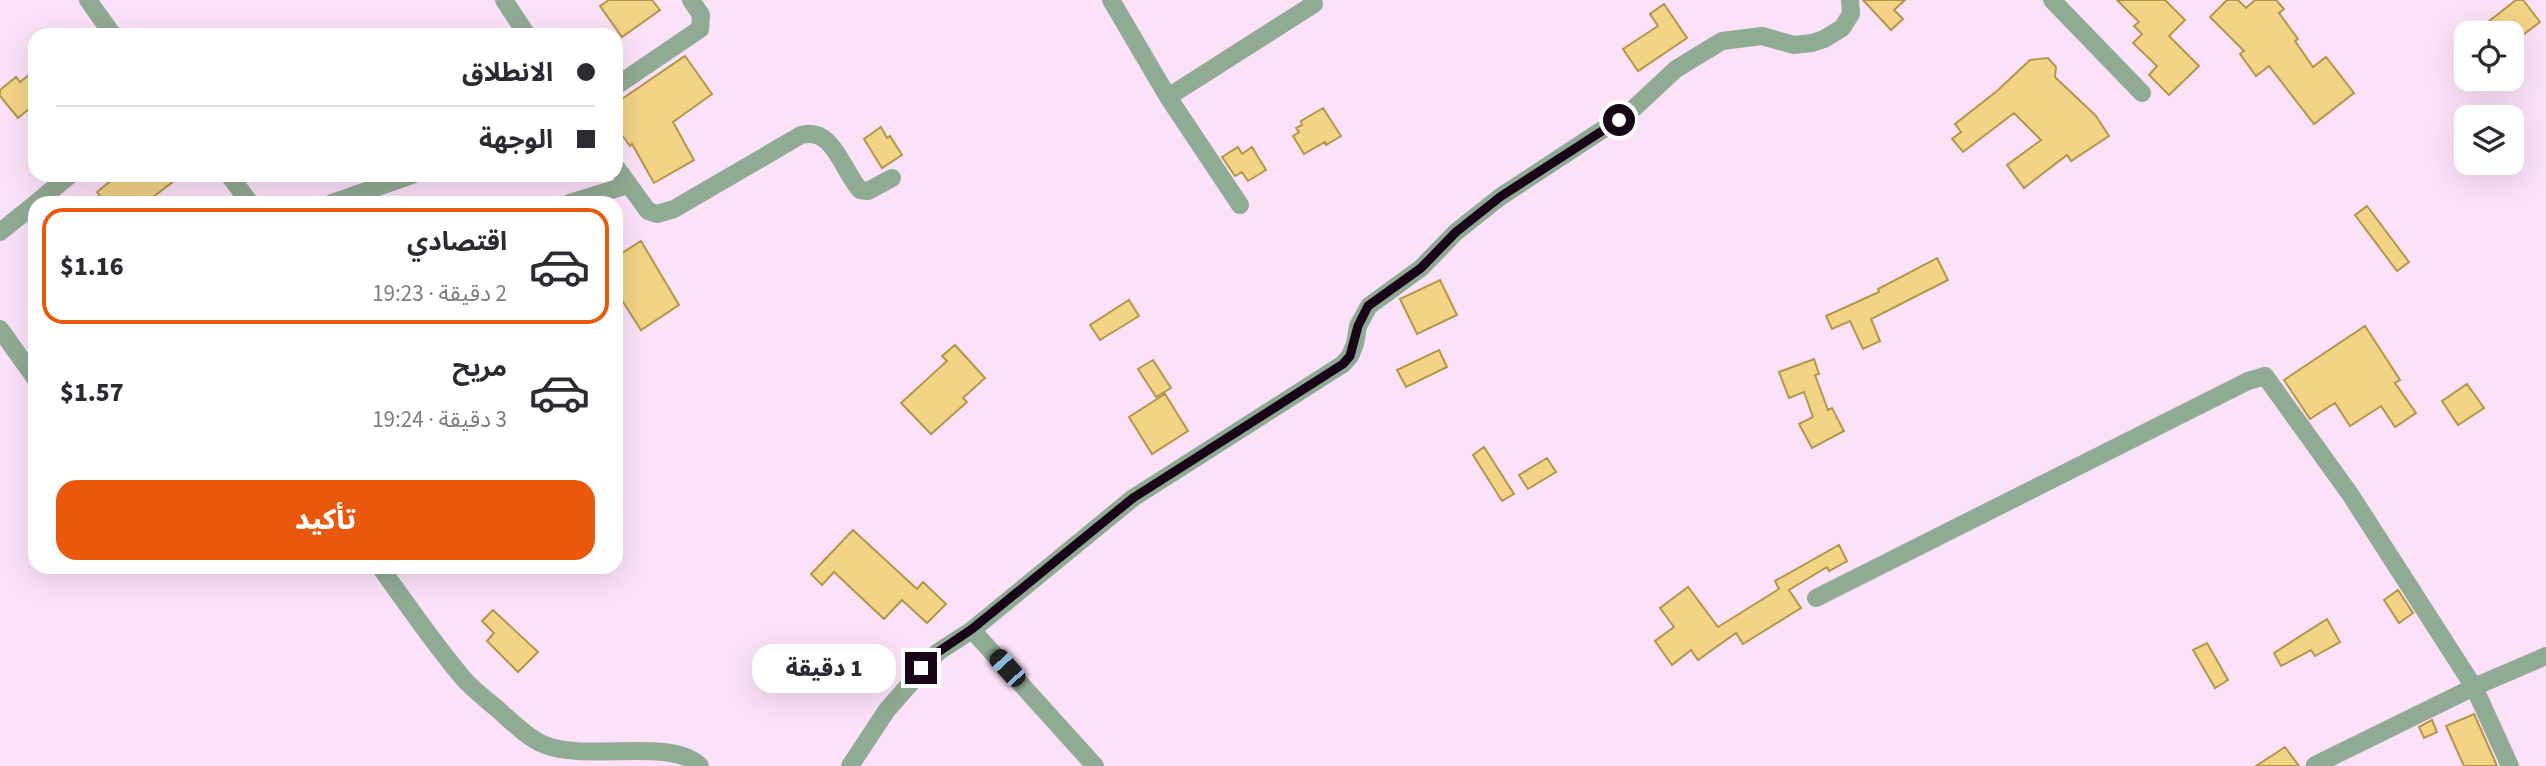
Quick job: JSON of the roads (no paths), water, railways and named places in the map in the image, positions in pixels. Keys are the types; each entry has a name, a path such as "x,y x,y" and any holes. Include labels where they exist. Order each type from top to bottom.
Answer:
{"street":[{"path":"88,0 108,28"},
{"path":"504,0 522,28"},
{"path":"623,81 700,29 701,15 691,0"},
{"path":"1111,0 1168,97 1240,205"},
{"path":"850,766 887,710 921,668 946,646 972,629 1133,498 1343,364 1350,356 1358,326 1368,306 1421,268 1456,232 1500,197 1632,111 1676,69 1722,41 1762,36 1794,45 1812,43 1842,28 1851,14 1850,0"},
{"path":"2052,0 2143,93"},
{"path":"1168,97 1314,5"},
{"path":"623,177 648,211 663,214 810,132 817,133 828,141 860,190 868,191 892,178"},
{"path":"44,196 61,182"},
{"path":"352,196 392,182"},
{"path":"591,196 628,184"},
{"path":"0,232 28,209"},
{"path":"0,329 28,368"},
{"path":"1816,598 2248,381 2265,376 2350,494 2473,687 2510,766"},
{"path":"385,574 465,680 516,726 544,744 579,753 646,751 682,754 689,756 700,766"},
{"path":"972,629 1095,766"},
{"path":"2315,765 2473,687 2546,656"}]}
